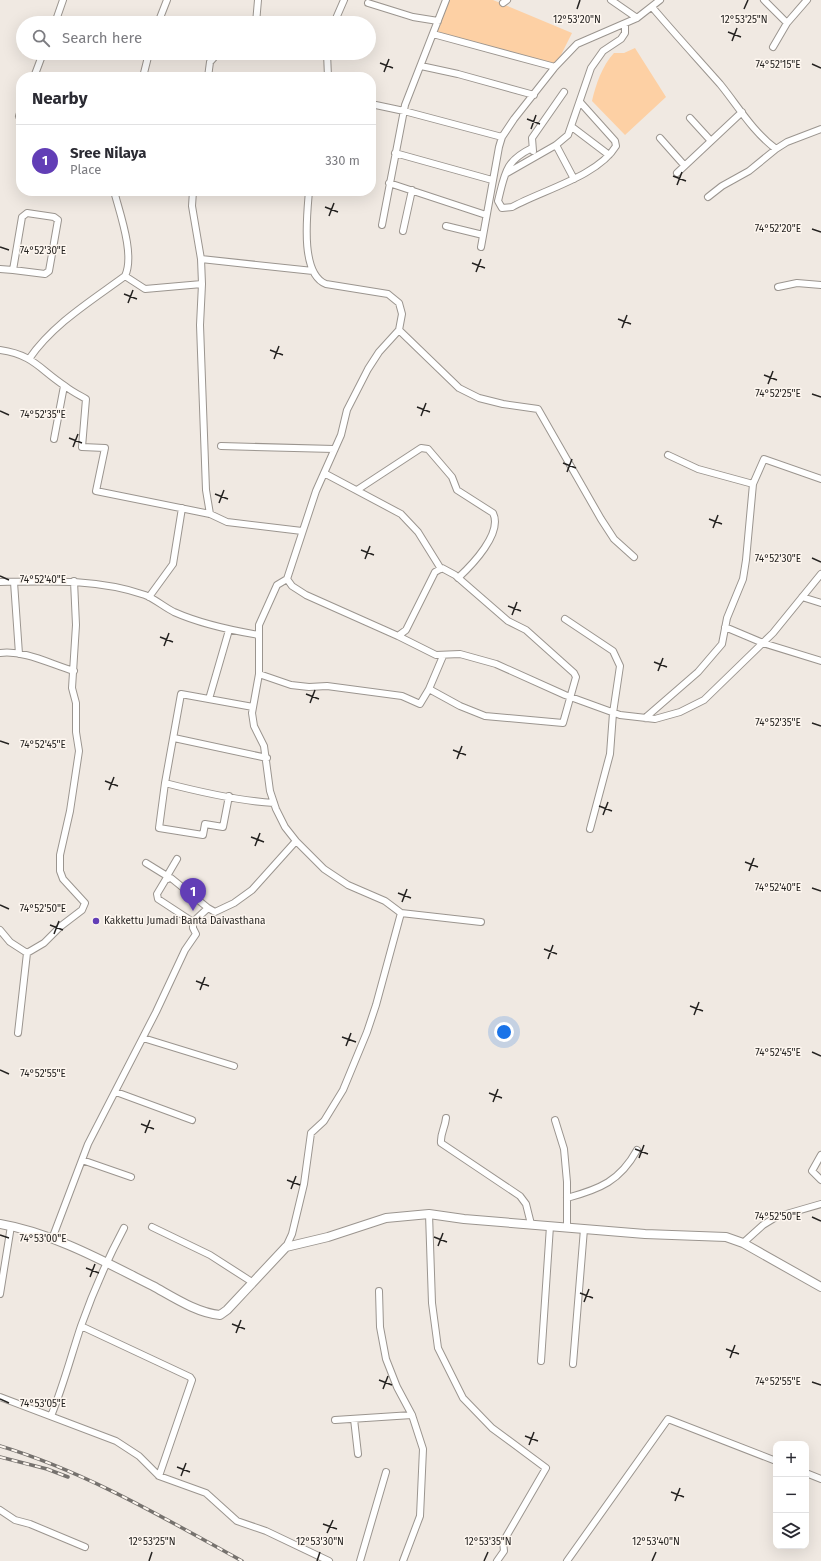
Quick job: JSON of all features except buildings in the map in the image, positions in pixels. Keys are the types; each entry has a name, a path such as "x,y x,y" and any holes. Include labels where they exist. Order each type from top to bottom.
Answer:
{"street":[{"path":"57,16 63,0"},
{"path":"161,16 167,0"},
{"path":"257,16 258,0"},
{"path":"337,16 344,0"},
{"path":"382,225 404,111 446,0"},
{"path":"611,0 637,18"},
{"path":"481,247 492,180 502,137 555,67 577,44 637,18 660,0"},
{"path":"764,0 787,23"},
{"path":"773,47 787,23 807,0"},
{"path":"368,3 413,17 438,21"},
{"path":"652,7 721,85 762,138 776,149"},
{"path":"507,173 556,145 568,136 591,68 602,51 620,39 625,33 625,24"},
{"path":"612,43 614,29"},
{"path":"433,34 555,67"},
{"path":"36,72 41,60"},
{"path":"144,72 147,60"},
{"path":"209,72 210,62 212,60"},
{"path":"327,60 328,72"},
{"path":"421,66 458,74 534,95"},
{"path":"536,156 532,148 532,138 564,92"},
{"path":"532,148 514,159 507,173 498,201 502,208 507,209 583,175 609,155 616,146 615,141 580,102"},
{"path":"376,105 502,137"},
{"path":"677,172 742,112"},
{"path":"690,118 711,141"},
{"path":"572,127 609,155"},
{"path":"708,197 722,186 749,171 787,142 821,130"},
{"path":"660,138 684,165"},
{"path":"556,145 574,179"},
{"path":"395,153 492,180"},
{"path":"389,183 486,215"},
{"path":"403,231 412,190"},
{"path":"29,359 41,342 54,330 125,276 128,269 129,252 115,196"},
{"path":"193,196 192,206 201,259 202,284 200,325 206,490 210,514"},
{"path":"309,196 306,244 313,271 319,282 388,294 399,303 402,314 399,330 379,352 368,369 347,410 341,435 324,473 302,531 287,579 277,585 262,616 258,635 261,659 252,713 254,726 264,746 267,758 270,791 285,827 296,841 324,869 348,885 385,901 401,912 481,922"},
{"path":"0,269 41,275 48,273 58,223 57,218 27,213 24,215 13,270"},
{"path":"446,226 483,236"},
{"path":"201,259 313,271"},
{"path":"125,276 145,289 202,284"},
{"path":"778,287 797,283 821,285"},
{"path":"399,330 459,388 479,398 503,404 538,409 601,519 614,539 634,557"},
{"path":"0,350 14,352 38,363 64,386 86,399 82,447 105,448 96,491 210,514 227,522 302,531"},
{"path":"54,440 64,386"},
{"path":"221,446 334,449"},
{"path":"357,490 421,448 428,449 452,477 457,490 493,513 496,517 493,531 477,560 458,578"},
{"path":"668,455 698,469 753,484"},
{"path":"645,718 698,672 722,644 725,627 743,579 753,484 764,458 821,479"},
{"path":"324,473 401,514 418,532 441,569 458,578 508,621 526,630 574,673 576,677 571,698 562,723 546,723 485,716 460,706 429,689"},
{"path":"149,597 172,564 182,508"},
{"path":"398,636 406,630 435,572 441,569"},
{"path":"287,579 292,586 306,596 398,636 422,649 442,656 460,654 490,662 571,698 613,713 655,719 680,712 704,700 763,643 821,574"},
{"path":"27,953 44,944 60,926 82,910 85,903 63,879 60,871 60,855 70,811 79,751 76,732 76,703 72,688 76,625 74,581"},
{"path":"0,582 74,581 116,588 149,597 172,611 201,623 258,635"},
{"path":"14,582 18,654"},
{"path":"802,597 821,603"},
{"path":"565,619 613,651 620,666 613,713 610,754 590,829"},
{"path":"725,627 763,643 821,661"},
{"path":"209,699 229,630"},
{"path":"0,654 11,652 74,671"},
{"path":"259,674 291,685 315,688 327,686 402,696 420,704 429,689 442,656"},
{"path":"229,796 223,827 205,824 202,835 159,828 165,783 182,694 253,707"},
{"path":"174,738 267,758"},
{"path":"165,783 195,791 256,802 274,802"},
{"path":"146,864 171,878 208,908 216,912 234,903 252,890 296,841"},
{"path":"177,859 157,894 158,899 193,922"},
{"path":"52,1239 88,1144 143,1038 184,950 196,934 193,928 193,922 208,908"},
{"path":"0,1224 52,1239 106,1262 211,1314 220,1315 227,1310 286,1247 292,1234 304,1184 311,1133 324,1121 343,1090 367,1032 376,1005 401,912"},
{"path":"0,930 10,942 27,953"},
{"path":"18,1033 27,953"},
{"path":"143,1038 234,1066"},
{"path":"116,1092 192,1120"},
{"path":"446,1118 445,1128 440,1136 441,1143 520,1196 526,1204 531,1224"},
{"path":"555,1120 564,1150 567,1227"},
{"path":"567,1198 592,1191 614,1179 628,1165 637,1150"},
{"path":"821,1154 812,1171 821,1180"},
{"path":"82,1160 131,1177"},
{"path":"743,1243 763,1225 776,1217 821,1204"},
{"path":"286,1247 328,1237 386,1218 429,1214 464,1219 645,1234 726,1237 743,1243 821,1288"},
{"path":"429,1214 432,1303 438,1348 463,1398 492,1428 546,1468 503,1542 504,1551 498,1561"},
{"path":"0,1294 11,1226"},
{"path":"541,1361 550,1226"},
{"path":"152,1227 210,1255 252,1282"},
{"path":"51,1416 61,1392 81,1326 106,1262 124,1228"},
{"path":"574,1364 584,1229"},
{"path":"379,1291 380,1327 386,1359 412,1415 423,1449 423,1485 420,1516 403,1561"},
{"path":"81,1326 190,1377 192,1380 159,1476"},
{"path":"0,1397 116,1441 139,1456 159,1476 206,1493 237,1521 266,1531 329,1561"},
{"path":"335,1420 412,1415"},
{"path":"354,1418 358,1454"},
{"path":"567,1561 668,1419 773,1460"},
{"path":"360,1561 386,1472"},
{"path":"809,1474 821,1479"},
{"path":"0,1510 15,1520 30,1524 85,1547"}],"shaded area":[{"path":"448,0 493,0 572,33 555,67 437,33"},
{"path":"635,48 666,97 625,135 592,101 600,76 614,53 624,53"}],"railway":[{"path":"0,1446 94,1482 242,1561"},
{"path":"0,1457 47,1469 68,1477"}],"place":[{"name":"Sree Nilaya","path":"193,911"},
{"name":"Kakkettu Jumadi Banta Daivasthana","path":"96,921"}]}
